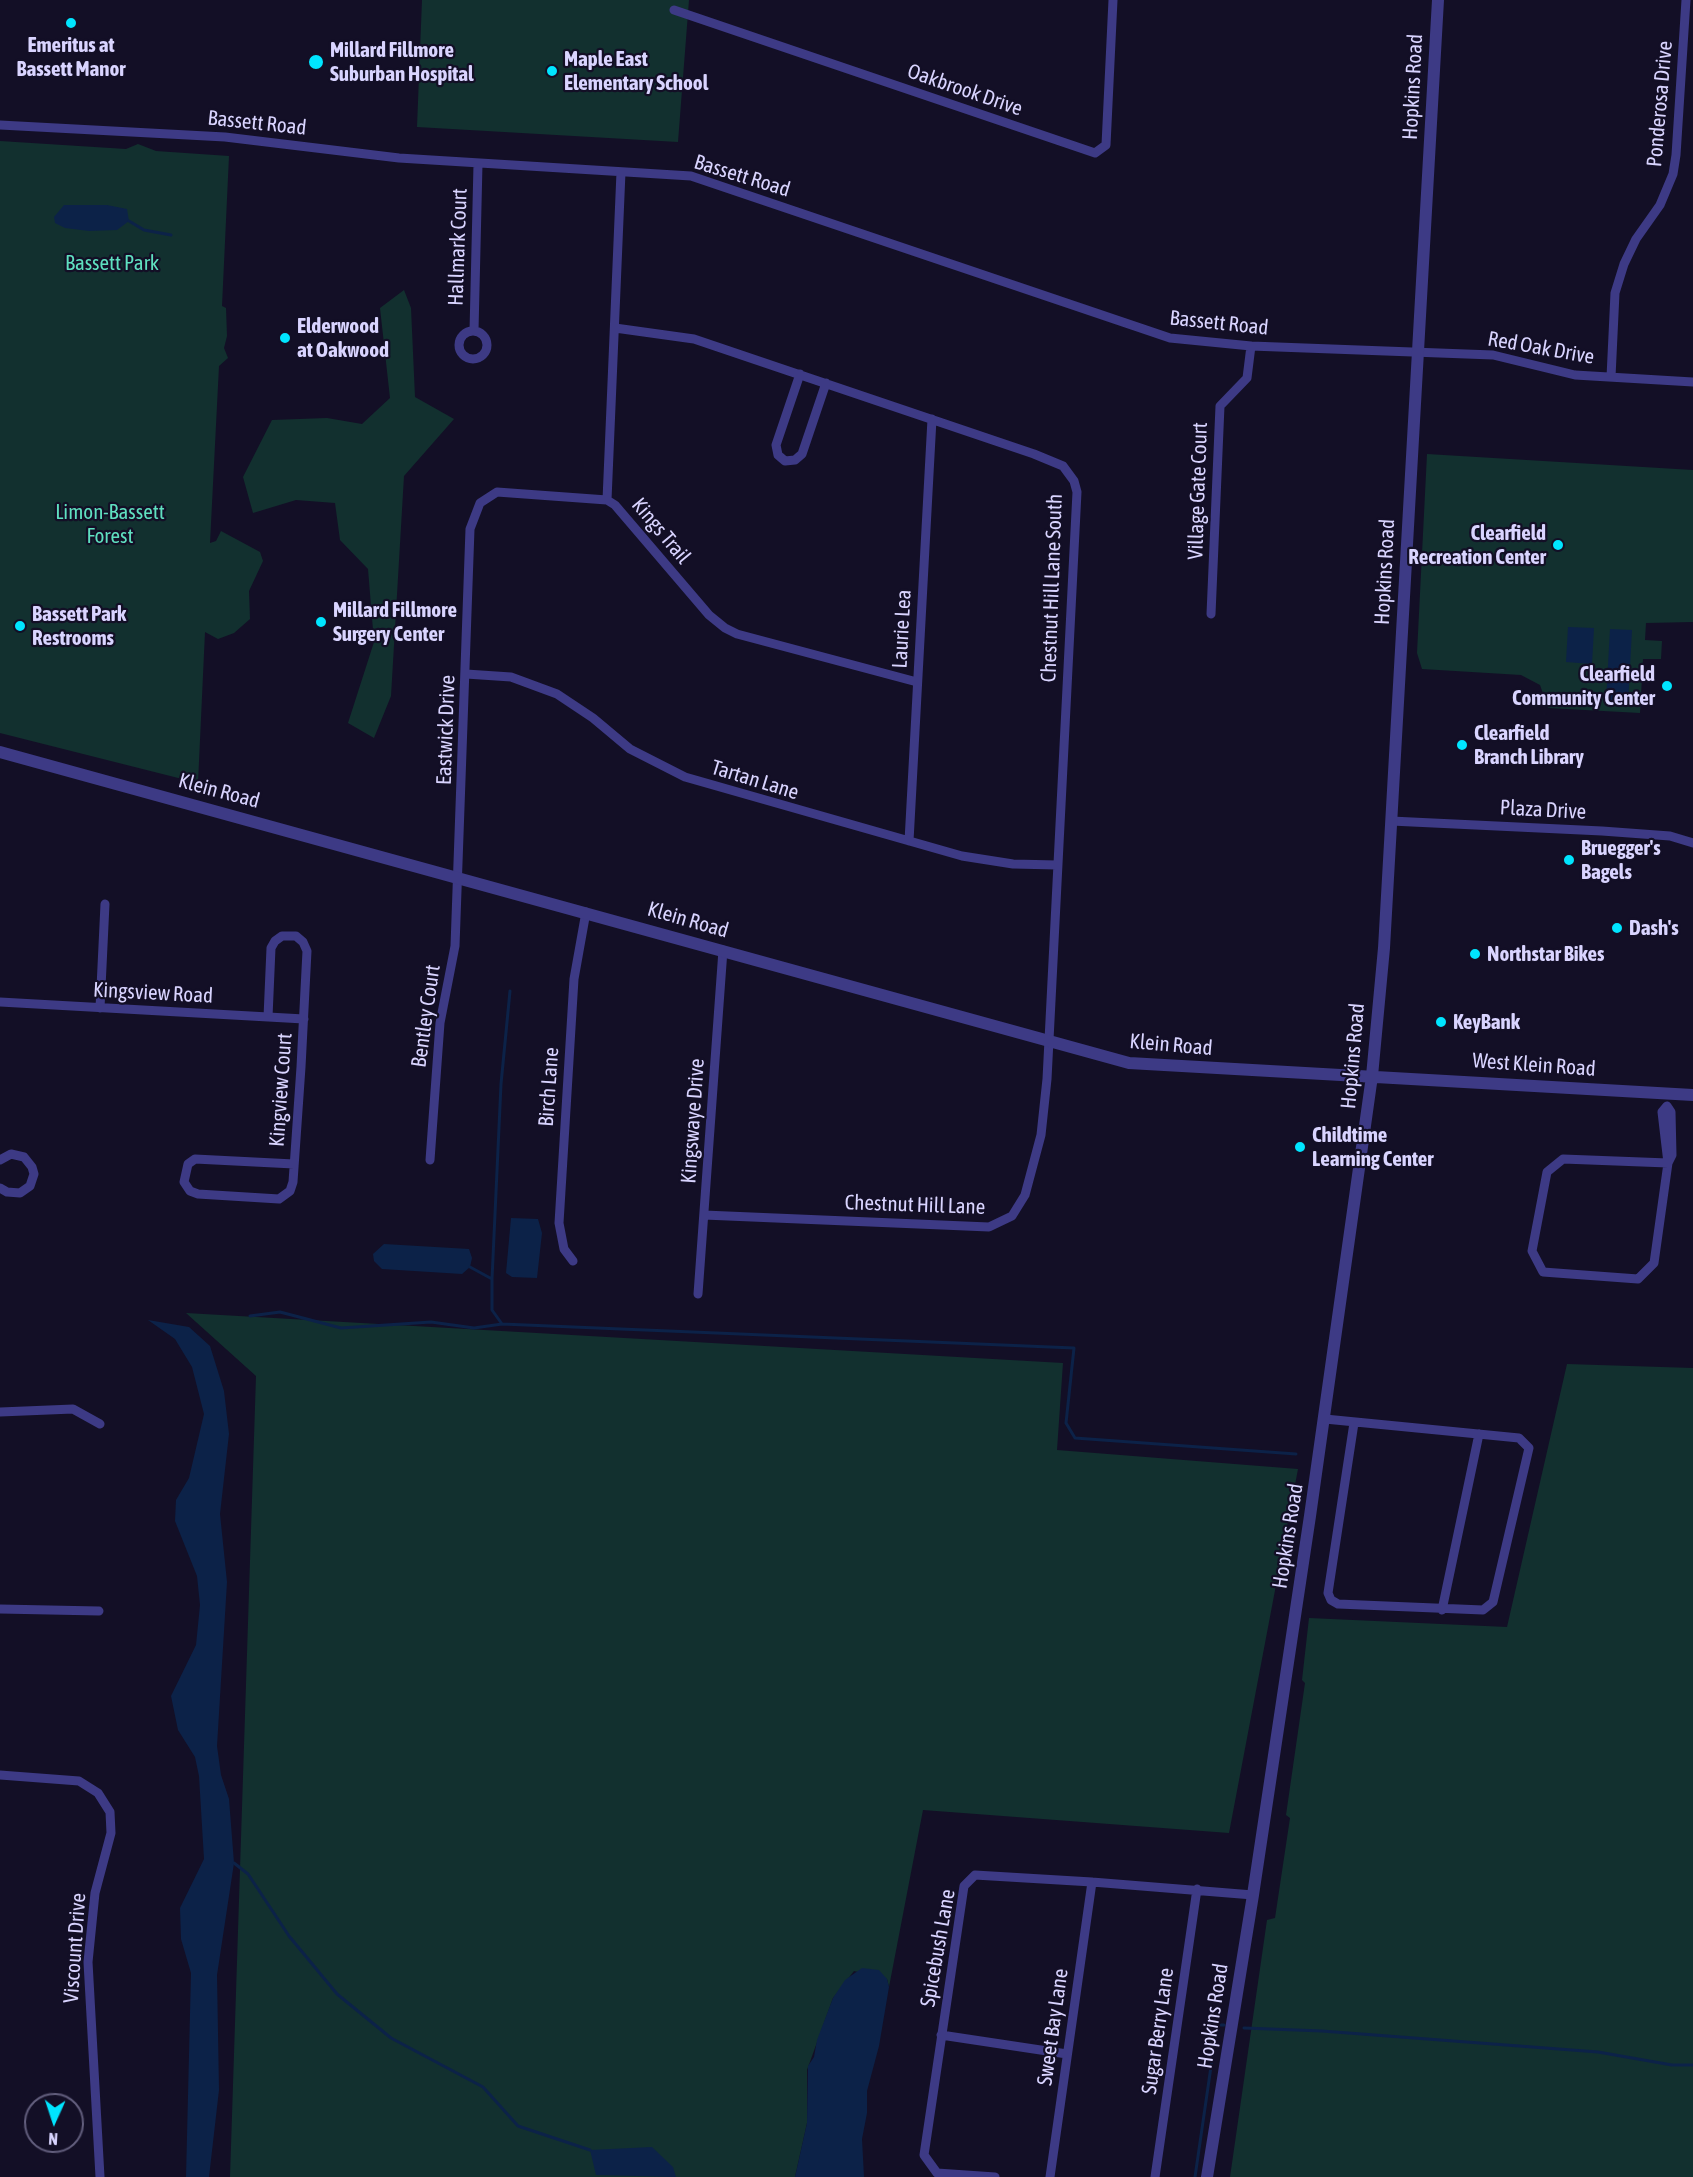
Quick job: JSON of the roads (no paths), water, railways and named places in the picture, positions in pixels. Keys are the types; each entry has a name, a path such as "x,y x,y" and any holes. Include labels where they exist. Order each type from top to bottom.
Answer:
{"street":[{"name":"Oakbrook Drive","path":"674,10 1095,153 1106,145 1113,0"},
{"name":"Hopkins Road","path":"1207,2177 1253,1895 1325,1419 1372,1076 1384,948 1438,0"},
{"name":"Ponderosa Drive","path":"1611,377 1615,293 1633,245 1660,205 1673,174 1686,0"},
{"name":"Bassett Road","path":"0,125 225,136 399,158 691,176 1170,338 1251,346 1418,353"},
{"name":"Hallmark Court","path":"474,331 478,164"},
{"name":"Kings Trail","path":"621,172 607,500 615,505 709,615 725,628 737,634 917,682"},
{"name":"Chestnut Hill Lane South","path":"615,328 694,339 932,418 1056,462 1069,472 1077,492 1049,1041"},
{"name":"Village Gate Court","path":"1211,614 1220,406 1247,378 1251,346"},
{"name":"Red Oak Drive","path":"1418,353 1493,355 1564,373 1693,382"},
{"path":"800,374 776,445 778,455 785,461 795,460 802,454 826,383"},
{"name":"Laurie Lea","path":"909,841 932,418"},
{"name":"Eastwick Drive","path":"458,876 471,529 480,502 497,492 607,500"},
{"name":"Tartan Lane","path":"466,674 511,677 557,694 593,718 630,749 685,777 986,861 1057,865"},
{"name":"Klein Road","path":"0,752 458,876 1128,1063 1372,1076"},
{"name":"Plaza Drive","path":"1391,821 1670,836 1693,843"},
{"name":"Bentley Court","path":"430,1160 440,1023 455,946 458,876"},
{"path":"100,1008 105,904"},
{"name":"Birch Lane","path":"573,1261 564,1249 559,1222 574,979 586,912"},
{"name":"Kingview Court","path":"268,1017 271,948 274,941 288,935 303,942 307,951 294,1164 290,1191 279,1199 198,1194 189,1191 184,1182 188,1164 195,1159 294,1164"},
{"name":"Kingswaye Drive","path":"698,1294 723,950"},
{"name":"Kingsview Road","path":"0,1002 304,1019"},
{"name":"Chestnut Hill Lane","path":"704,1215 989,1227 1005,1222 1017,1210 1025,1195 1037,1158 1046,1098 1049,1041"},
{"name":"West Klein Road","path":"1372,1076 1693,1095"},
{"path":"1667,1093 1667,1106 1671,1112 1672,1155 1668,1163 1654,1263 1638,1279 1543,1272 1532,1251 1546,1172 1563,1159 1668,1163"},
{"path":"0,1160 11,1154 24,1157 32,1167 34,1174 30,1186 20,1193 7,1192 0,1188"},
{"path":"0,1412 73,1409 100,1424"},
{"path":"1325,1419 1519,1438 1529,1448 1492,1602 1483,1610 1338,1604 1331,1600 1328,1593 1354,1422"},
{"path":"1442,1610 1479,1434"},
{"path":"0,1609 99,1611"},
{"name":"Viscount Drive","path":"0,1775 79,1781 98,1793 110,1812 111,1833 95,1893 88,1962 89,2016 100,2177"},
{"name":"Spicebush Lane","path":"995,2177 937,2173 924,2155 964,1886 975,1875 1253,1895"},
{"name":"Sweet Bay Lane","path":"1050,2177 1092,1882"},
{"name":"Sugar Berry Lane","path":"1155,2177 1197,1890"},
{"path":"941,2035 1066,2054"}],"water":[{"path":"64,205 107,205 127,209 129,221 117,230 89,231 65,228 55,223 54,217"},
{"path":"1568,627 1594,628 1592,664 1566,662"},
{"path":"1610,629 1632,630 1628,704 1606,702"},
{"path":"511,1218 538,1219 542,1233 537,1278 512,1277 506,1273"},
{"path":"384,1244 469,1249 472,1258 470,1267 462,1274 382,1269 374,1261 373,1254"},
{"path":"148,1320 189,1327 210,1346 224,1391 229,1434 220,1514 227,1582 217,1746 221,1775 229,1799 234,1863 217,1975 219,2090 209,2177 186,2177 191,1973 181,1939 180,1908 204,1859 199,1776 195,1757 178,1730 171,1696 196,1645 200,1605 197,1576 175,1521 176,1500 189,1478 204,1414 192,1367 175,1339"},
{"path":"862,1968 879,1970 887,1979 889,1987 879,2046 867,2091 867,2113 862,2139 864,2177 795,2177 807,2123 808,2066 814,2057 817,2040 833,1998 845,1980"},
{"path":"652,2147 673,2167 676,2177 596,2175 590,2150"}],"waterway":[{"path":"129,221 144,230 171,235"},
{"path":"510,991 501,1084 492,1279 492,1310 502,1324 1074,1348 1066,1423 1075,1438 1296,1454"},
{"path":"470,1267 492,1279"},
{"path":"250,1316 280,1312 341,1328 431,1322 474,1328 502,1324"},
{"path":"234,1863 248,1874 289,1936 337,1994 391,2038 483,2087 518,2126 590,2150"},
{"path":"1195,2177 1217,2025 1224,2025"},
{"path":"1244,2028 1322,2031 1598,2052 1672,2065 1693,2065"}],"place":[{"name":"Emeritus at Bassett Manor","path":"71,23"},
{"name":"Millard Fillmore Suburban Hospital","path":"316,62"},
{"name":"Maple East Elementary School","path":"552,71"},
{"name":"Elderwood at Oakwood","path":"285,338"},
{"name":"Clearfield Recreation Center","path":"1558,545"},
{"name":"Millard Fillmore Surgery Center","path":"321,622"},
{"name":"Bassett Park Restrooms","path":"20,626"},
{"name":"Clearfield Community Center","path":"1667,686"},
{"name":"Clearfield Branch Library","path":"1462,745"},
{"name":"Bruegger's Bagels","path":"1569,860"},
{"name":"Dash's","path":"1617,928"},
{"name":"Northstar Bikes","path":"1475,954"},
{"name":"KeyBank","path":"1441,1022"},
{"name":"Childtime Learning Center","path":"1300,1147"}],"park label":[{"name":"Bassett Park","path":"112,263"},
{"name":"Limon-Bassett Forest","path":"110,524"}]}
